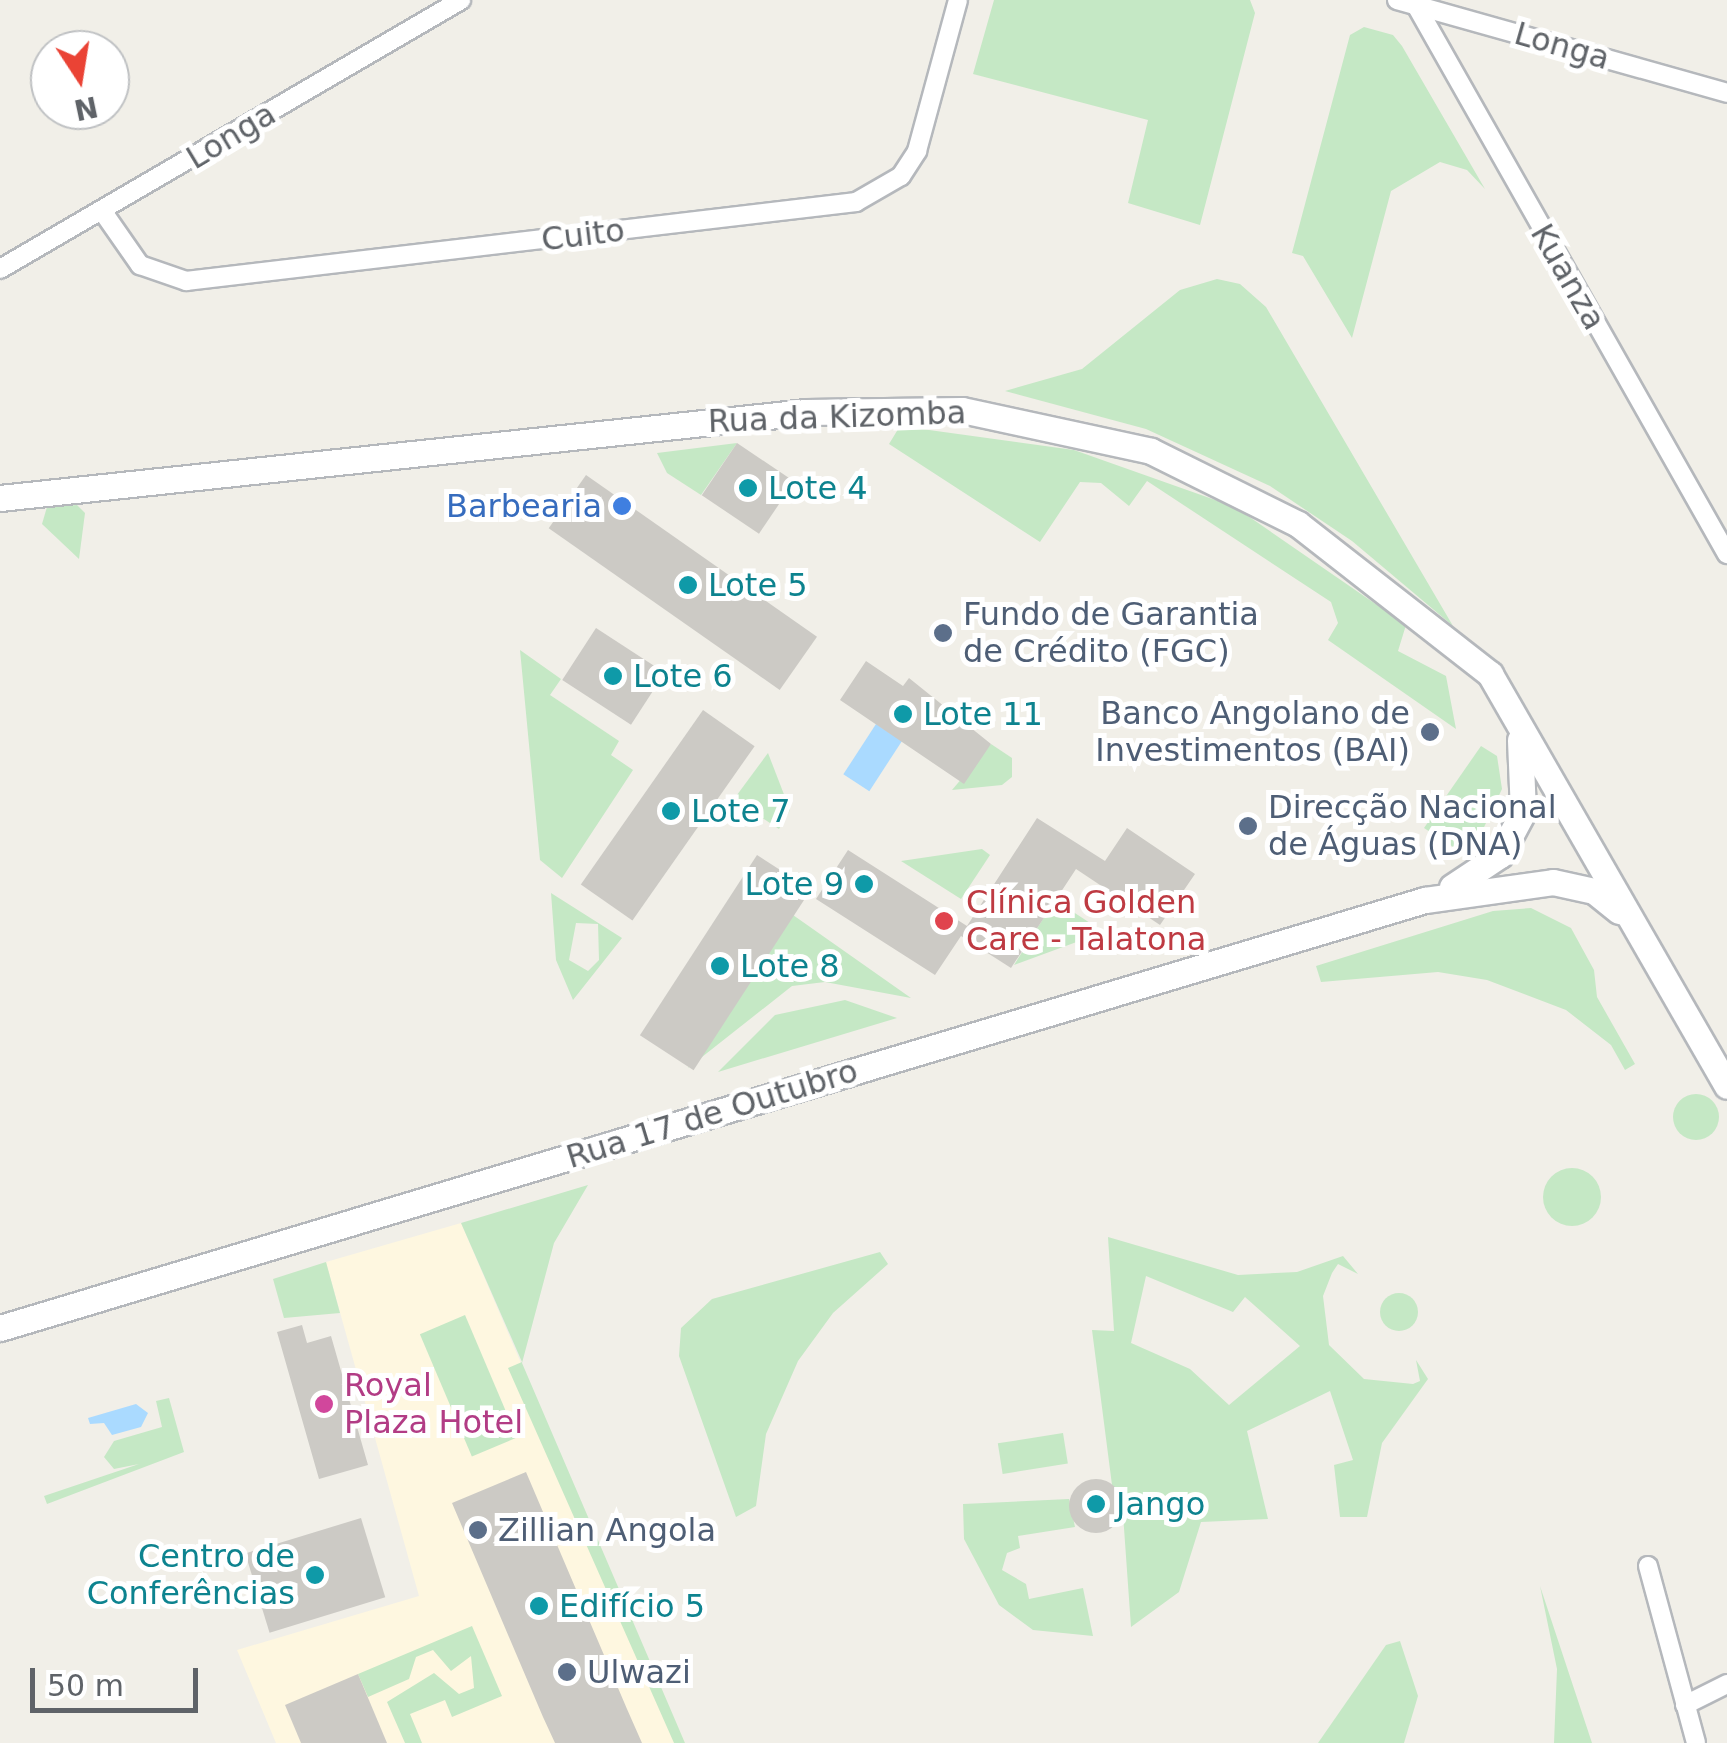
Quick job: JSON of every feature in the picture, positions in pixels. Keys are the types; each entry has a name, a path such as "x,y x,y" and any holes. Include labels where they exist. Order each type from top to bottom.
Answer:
{"main road":[{"name":"Rua da Kizomba","path":"0,498 616,428 962,410 1100,436 1250,496 1450,637 1490,674 1727,1086"},
{"path":"1425,900 1486,869 1512,834 1527,782 1518,725"},
{"path":"1425,900 1553,882 1594,891 1630,920"},
{"name":"Rua 17 de Outubro","path":"0,1328 1425,900"}],"street":[{"name":"Longa","path":"0,269 461,0"},
{"name":"Cuito","path":"103,212 140,265 186,281 856,202 882,192 917,151 958,0"},
{"name":"Longa","path":"1407,1 1727,93"},
{"name":"Kuanza","path":"1407,1 1727,554"},
{"path":"1648,1566 1696,1743"},
{"path":"1685,1705 1727,1684"}],"shaded area":[{"path":"461,1223 685,1743 276,1743 237,1650 419,1596 326,1262"}],"green space":[{"path":"994,0 1250,0 1255,13 1200,225 1128,203 1148,120 973,74"},
{"path":"1364,27 1393,35 1402,46 1485,189 1467,170 1440,162 1391,191 1352,338 1303,256 1292,253 1350,35"},
{"path":"1217,279 1240,284 1266,307 1453,626 1352,541 1270,486 1146,429 1005,391 1082,369 1180,290"},
{"path":"900,426 1074,450 1235,507 1406,625 1398,651 1446,676 1456,729 1328,640 1338,623 1331,602 1147,481 1129,506 1101,483 1080,482 1040,542 889,444"},
{"path":"737,443 701,495 667,473 657,453"},
{"path":"77,505 85,513 79,559 42,524 47,507"},
{"path":"520,650 561,679 550,695 619,741 611,755 633,770 562,878 540,860"},
{"path":"991,744 1012,758 1012,777 1002,785 952,790"},
{"path":"1481,746 1497,756 1502,789 1478,840 1458,850 1424,828"},
{"path":"768,753 790,810 779,829 734,799"},
{"path":"982,849 990,855 961,899 901,861"},
{"path":"551,893 622,938 573,1000 556,960","holes":["576,923 598,924 599,960 588,971 569,960"]},
{"path":"1055,900 1116,940 1082,940 1014,965"},
{"path":"1531,908 1571,928 1594,970 1597,997 1635,1064 1625,1070 1611,1045 1566,1010 1487,980 1438,972 1321,982 1316,966 1493,911"},
{"path":"793,915 911,998 825,982 792,986 688,1068"},
{"path":"845,1000 897,1018 718,1072 775,1015"},
{"path":"1696,1094 1712,1101 1719,1117 1712,1133 1696,1140 1680,1133 1673,1117 1680,1101"},
{"path":"1572,1168 1592,1177 1601,1197 1592,1217 1572,1226 1552,1217 1543,1197 1552,1177"},
{"path":"588,1185 554,1243 522,1363 685,1743 674,1743 508,1368 522,1362 461,1223"},
{"path":"1108,1237 1238,1275 1297,1272 1343,1256 1358,1274 1338,1264 1332,1273 1323,1296 1329,1345 1364,1379 1413,1384 1420,1381 1416,1360 1428,1379 1382,1443 1367,1517 1340,1517 1334,1465 1353,1460 1330,1391 1247,1431 1268,1519 1201,1522 1179,1592 1131,1627 1122,1500 1112,1485 1092,1330 1114,1331","holes":["1146,1276 1233,1312 1245,1297 1300,1346 1229,1405 1190,1369 1131,1343"]},
{"path":"880,1252 888,1264 833,1313 798,1361 766,1434 756,1506 736,1517 679,1356 681,1328 712,1299"},
{"path":"326,1262 340,1313 284,1318 273,1279"},
{"path":"1399,1293 1412,1299 1418,1312 1412,1325 1399,1331 1386,1325 1380,1312 1386,1299"},
{"path":"465,1315 517,1437 472,1457 420,1334"},
{"path":"169,1398 184,1452 47,1504 44,1496 139,1464 114,1469 104,1457 114,1441 162,1427 156,1401"},
{"path":"1063,1433 1068,1464 1003,1474 998,1443"},
{"path":"1069,1499 1075,1527 1018,1536 1020,1548 1007,1553 1002,1570 1026,1584 1029,1599 1083,1588 1093,1636 1033,1630 999,1605 964,1539 963,1504"},
{"path":"1540,1586 1592,1743 1554,1743 1557,1669"},
{"path":"472,1626 502,1696 452,1717 445,1700 410,1714 422,1743 405,1743 387,1702 434,1673 459,1694 474,1688 471,1656 451,1671 433,1650 416,1657 409,1679 368,1697 358,1674"},
{"path":"1400,1641 1418,1696 1404,1743 1318,1743 1386,1645"}],"water":[{"path":"876,724 902,741 869,791 843,774"},
{"path":"136,1404 148,1413 141,1427 112,1435 104,1423 90,1424 88,1418"}],"building":[{"name":"Lote 4","path":"737,443 794,482 759,534 702,495"},
{"name":"Lote 5","path":"586,475 817,637 780,690 549,528"},
{"name":"Lote 6","path":"596,628 665,673 631,725 562,680"},
{"name":"Lote 11","path":"866,661 903,686 909,678 991,744 964,784 840,700"},
{"name":"Lote 7","path":"703,710 755,746 632,921 581,884"},
{"name":"Lote 9","path":"1037,818 1105,861 1127,828 1195,874 1160,925 1076,869 1011,968 961,936 935,975 816,899 848,850 967,926"},
{"name":"Lote 8","path":"757,855 811,890 694,1070 640,1035"},
{"name":"Royal Plaza Hotel","path":"302,1325 307,1343 331,1336 368,1465 319,1479 277,1332"},
{"name":"Edifício 5","path":"526,1472 642,1743 555,1743 543,1717 452,1503"},
{"name":"Jango","path":"1096,1479 1115,1487 1123,1506 1115,1525 1096,1533 1077,1525 1069,1506 1077,1487"},
{"name":"Centro de Conferências","path":"361,1518 385,1597 270,1633 245,1553"},
{"path":"358,1674 387,1743 301,1743 285,1705"}],"place":[{"name":"Lote 4","path":"748,488"},
{"name":"Barbearia","path":"622,506"},
{"name":"Lote 5","path":"688,585"},
{"name":"Fundo de Garantia de Crédito (FGC)","path":"943,633"},
{"name":"Lote 6","path":"613,676"},
{"name":"Lote 11","path":"903,714"},
{"name":"Banco Angolano de Investimentos (BAI)","path":"1430,732"},
{"name":"Lote 7","path":"671,811"},
{"name":"Direcção Nacional de Águas (DNA)","path":"1248,826"},
{"name":"Lote 9","path":"864,884"},
{"name":"Clínica Golden Care - Talatona","path":"944,921"},
{"name":"Lote 8","path":"720,966"},
{"name":"Royal Plaza Hotel","path":"324,1404"},
{"name":"Jango","path":"1096,1504"},
{"name":"Zillian Angola","path":"478,1530"},
{"name":"Centro de Conferências","path":"315,1575"},
{"name":"Edifício 5","path":"539,1606"},
{"name":"Ulwazi","path":"567,1672"}]}
